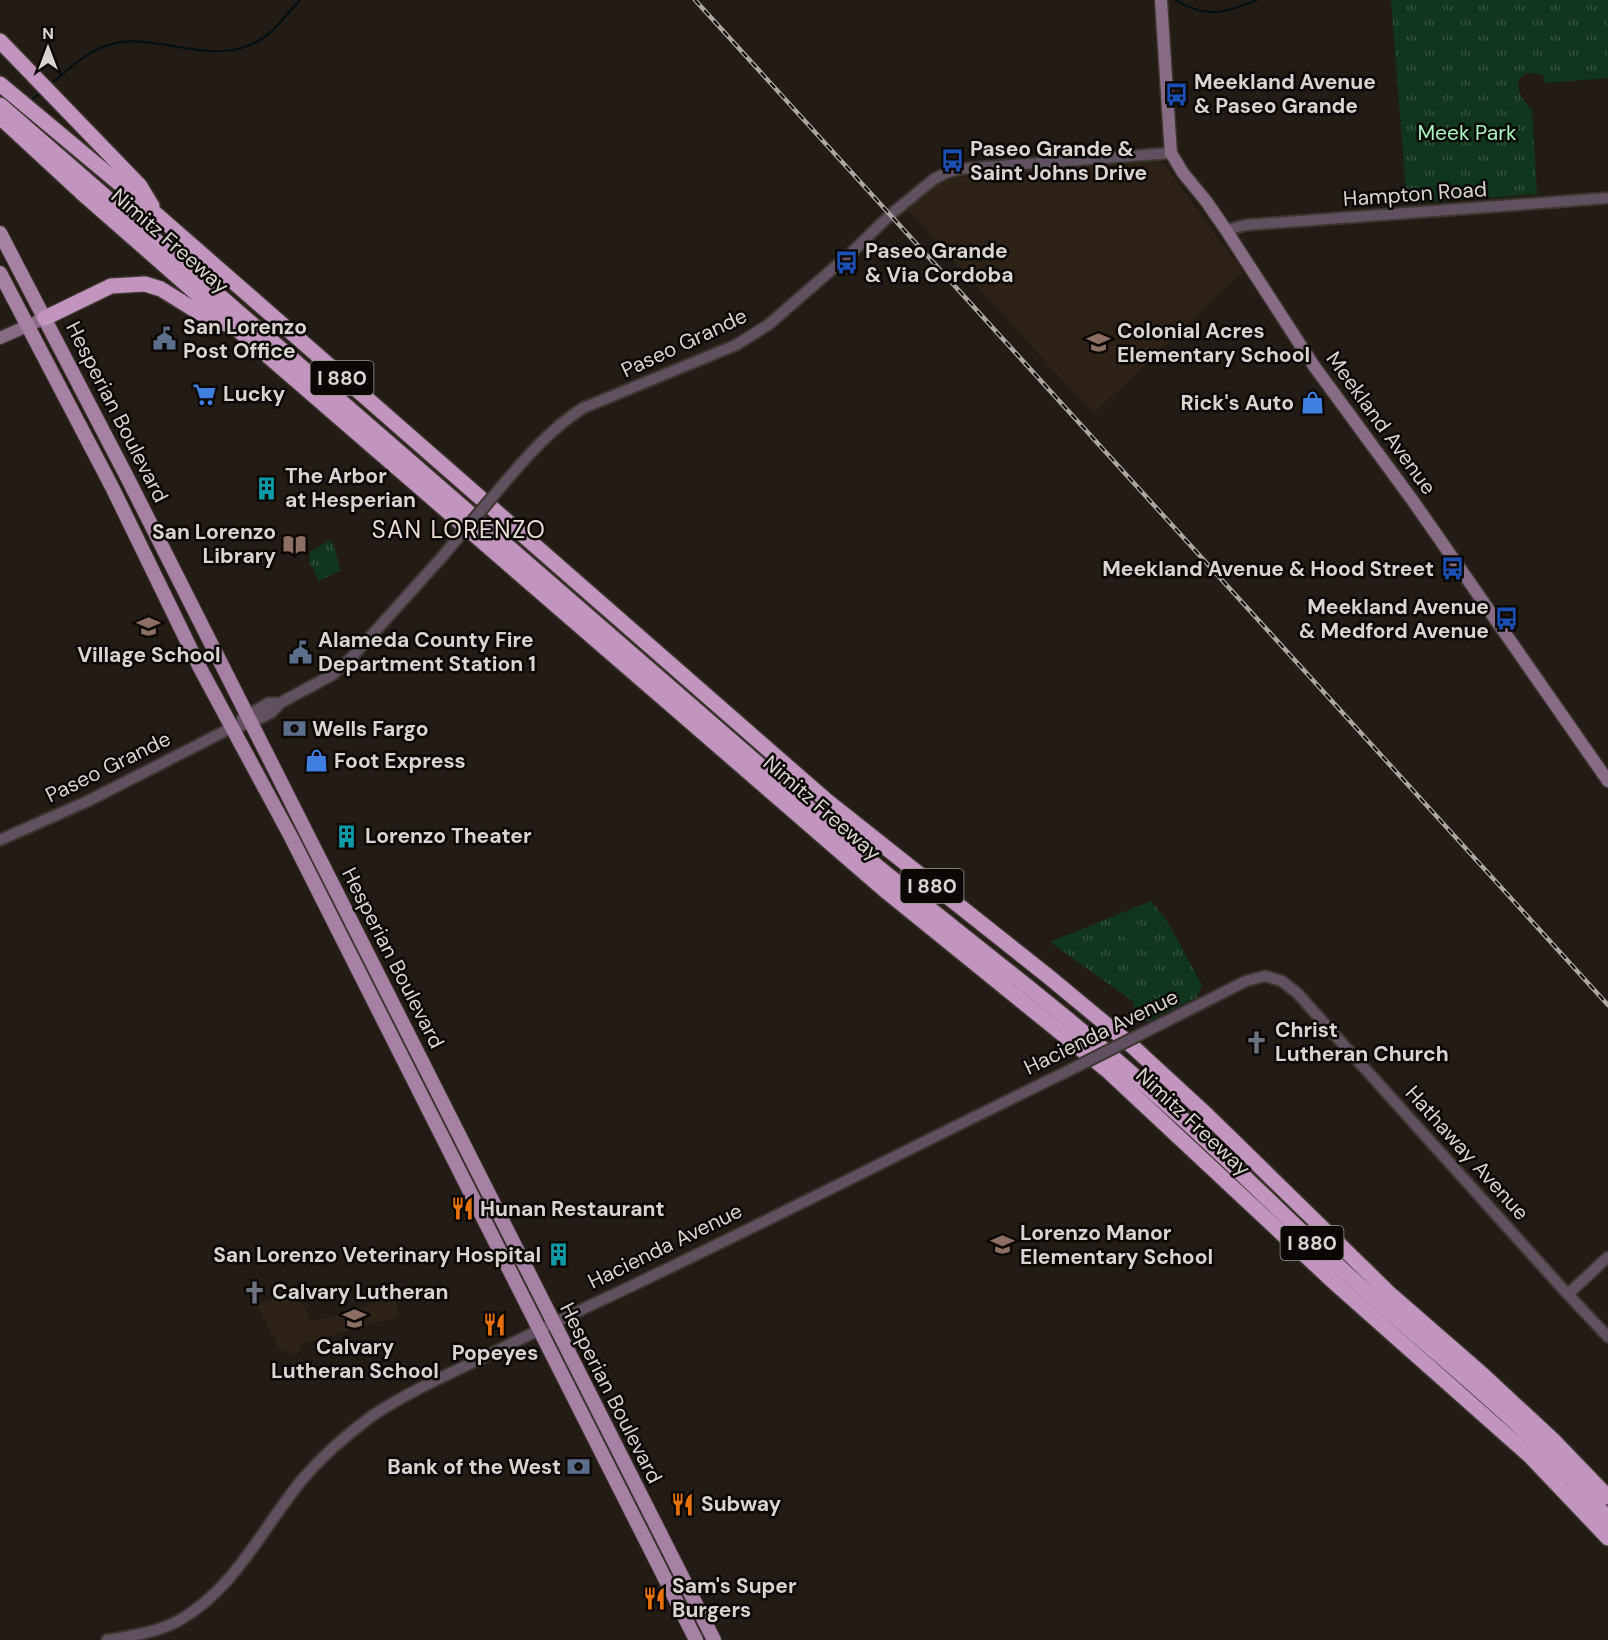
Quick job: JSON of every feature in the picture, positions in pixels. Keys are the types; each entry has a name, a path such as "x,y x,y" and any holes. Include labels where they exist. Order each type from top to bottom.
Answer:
{"highway":[{"path":"0,41 140,186 157,215"},
{"name":"Nimitz Freeway","path":"0,84 157,215 826,801 1049,977 1131,1045 1207,1115 1390,1294 1539,1426 1608,1497"},
{"name":"I 880","path":"0,105 10,127 856,849 1062,1013 1167,1104 1298,1230 1536,1442 1608,1519"},
{"name":"Nimitz Freeway","path":"10,127 237,329 887,892 1108,1071 1321,1270 1531,1457 1608,1538"},
{"path":"45,318 111,286 146,284 161,289 198,312 237,329"},
{"path":"1011,973 1025,1002"}],"main road":[{"name":"Meekland Avenue","path":"1161,1 1172,153 1182,172 1206,201 1314,366 1413,501 1608,781"},
{"name":"Hesperian Boulevard","path":"0,232 129,478 498,1215 714,1640"},
{"name":"Hesperian Boulevard","path":"0,273 111,484 162,593 294,843 696,1640"},
{"path":"0,338 45,318"},
{"path":"472,1197 486,1203 498,1215"},
{"path":"587,1426 601,1438 616,1468 628,1472"},
{"path":"612,1475 621,1476 642,1515 656,1528"}],"street":[{"name":"Paseo Grande","path":"0,840 88,801 248,718 272,712 280,703 342,668 442,557 545,437 562,422 583,408 736,345 768,325 890,215 934,179 945,173 966,169 1172,153"},
{"name":"Hampton Road","path":"1226,230 1246,225 1608,198"},
{"name":"Hacienda Avenue","path":"106,1640 137,1636 157,1630 176,1622 200,1606 225,1584 301,1481 346,1435 385,1408 552,1322 644,1280 1246,981 1265,976 1282,981 1298,994"},
{"name":"Hathaway Avenue","path":"1298,994 1608,1337"},
{"path":"1568,1294 1608,1257"}],"shaded area":[{"name":"Colonial Acres Elementary School","path":"1158,161 1164,164 1243,272 1093,414 908,210 936,184 958,177"},
{"name":"Calvary Lutheran School","path":"293,1283 312,1322 395,1297 400,1316 302,1344 297,1355 279,1349 257,1306 278,1296 277,1290"}],"green space":[{"name":"Meek Park","path":"1391,0 1608,0 1608,78 1546,83 1542,74 1525,73 1519,79 1521,96 1532,110 1537,194 1407,204"},
{"path":"332,541 341,570 319,581 310,565 310,552"},
{"path":"1151,901 1167,921 1202,985 1197,997 1147,1022 1135,1013 1134,1002 1050,942"},
{"path":"1130,917 1145,932 1132,945 1117,930"}],"waterway":[{"path":"51,84 87,55 119,42 146,42 209,51 235,50 248,46 272,31 300,0"},
{"path":"1175,0 1206,12 1225,11 1257,0"},
{"path":"30,101 42,92"}],"railway":[{"path":"695,0 1608,1005"}],"place":[{"name":"Meekland Avenue & Paseo Grande","path":"1176,94"},
{"name":"Paseo Grande & Saint Johns Drive","path":"952,161"},
{"name":"Paseo Grande & Via Cordoba","path":"847,263"},
{"name":"San Lorenzo Post Office","path":"165,339"},
{"name":"Colonial Acres Elementary School","path":"1099,343"},
{"name":"Lucky","path":"205,394"},
{"name":"Rick's Auto","path":"1312,403"},
{"name":"The Arbor at Hesperian","path":"267,488"},
{"name":"San Lorenzo Library","path":"294,544"},
{"name":"Meekland Avenue & Hood Street","path":"1452,569"},
{"name":"Meekland Avenue & Medford Avenue","path":"1507,619"},
{"name":"Village School","path":"149,627"},
{"name":"Alameda County Fire Department Station 1","path":"300,652"},
{"name":"Wells Fargo","path":"294,729"},
{"name":"Foot Express","path":"316,761"},
{"name":"Lorenzo Theater","path":"347,836"},
{"name":"Christ Lutheran Church","path":"1257,1042"},
{"name":"Hunan Restaurant","path":"462,1209"},
{"name":"Lorenzo Manor Elementary School","path":"1002,1245"},
{"name":"San Lorenzo Veterinary Hospital","path":"559,1255"},
{"name":"Calvary Lutheran","path":"254,1292"},
{"name":"Calvary Lutheran School","path":"355,1319"},
{"name":"Popeyes","path":"495,1325"},
{"name":"Bank of the West","path":"579,1467"},
{"name":"Subway","path":"683,1504"},
{"name":"Sam's Super Burgers","path":"654,1598"}],"district":[{"name":"SAN LORENZO","path":"459,530"}]}
